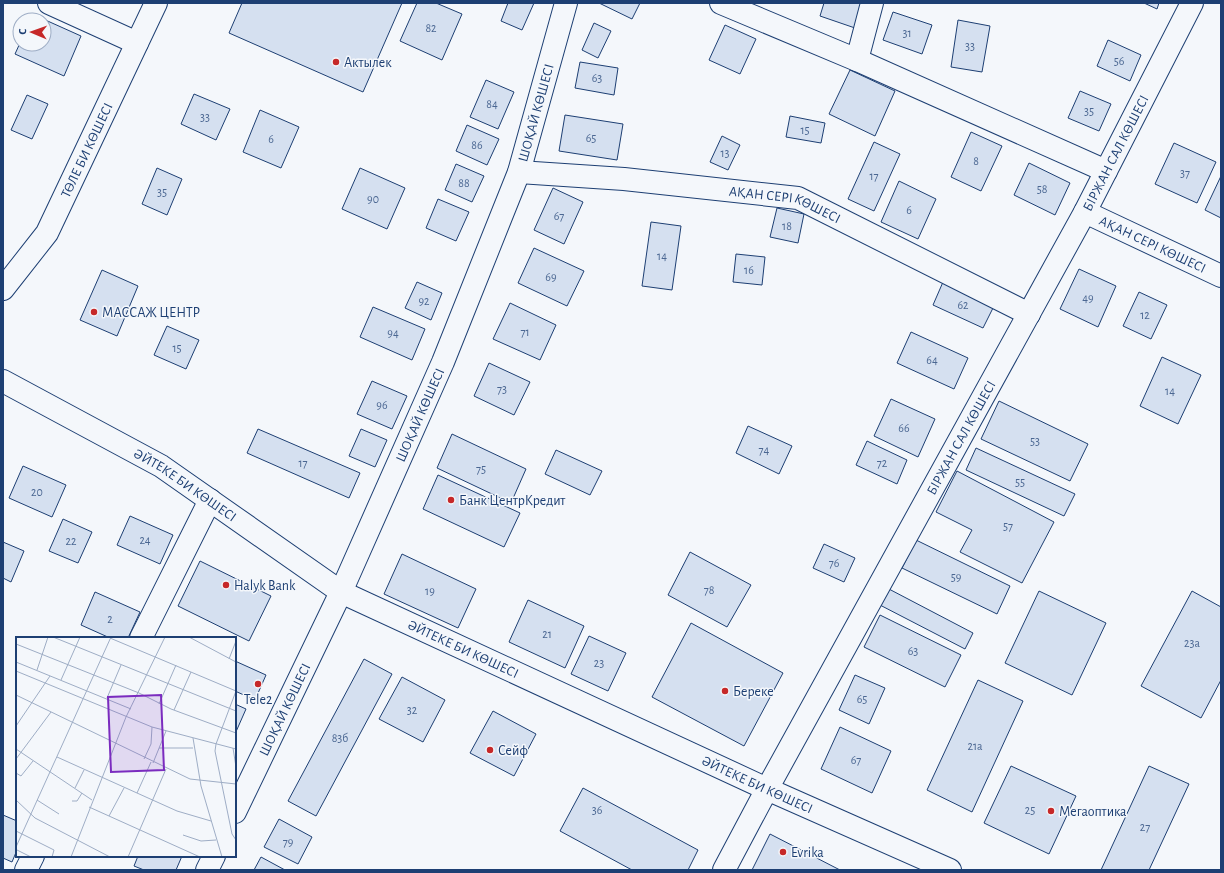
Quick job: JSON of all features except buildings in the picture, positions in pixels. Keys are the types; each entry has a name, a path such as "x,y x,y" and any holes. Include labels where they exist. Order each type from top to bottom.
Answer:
{"street":[{"path":"49,3 137,43"},
{"name":"ТӨЛЕ БИ КӨШЕСІ","path":"3,289 47,233 156,3"},
{"name":"ШОҚАЙ КӨШЕСІ","path":"236,810 341,592 443,362 519,172 566,3"},
{"path":"721,3 857,60 1106,170"},
{"path":"857,60 872,3"},
{"name":"БІРЖАН САЛ КӨШЕСІ","path":"724,870 767,789 1085,212 1192,3"},
{"name":"АҚАН СЕРІ КӨШЕСІ","path":"519,172 624,179 798,198 1029,314"},
{"name":"АҚАН СЕРІ КӨШЕСІ","path":"1085,212 1221,276"},
{"name":"ӘЙТЕКЕ БИ КӨШЕСІ","path":"3,382 161,466 341,592 767,789 950,870"},
{"path":"142,637 210,500"},
{"path":"26,870 32,857"},
{"path":"207,870 214,857"}],"place":[{"name":"Актылек","path":"336,62"},
{"name":"МАССАЖ ЦЕНТР","path":"94,312"},
{"name":"Банк ЦентрКредит","path":"451,500"},
{"name":"Halyk Bank","path":"226,585"},
{"name":"Tele2","path":"258,684"},
{"name":"Береке","path":"725,691"},
{"name":"Сейф","path":"490,750"},
{"name":"Мегаоптика","path":"1051,811"},
{"name":"Evrika","path":"783,852"}]}
